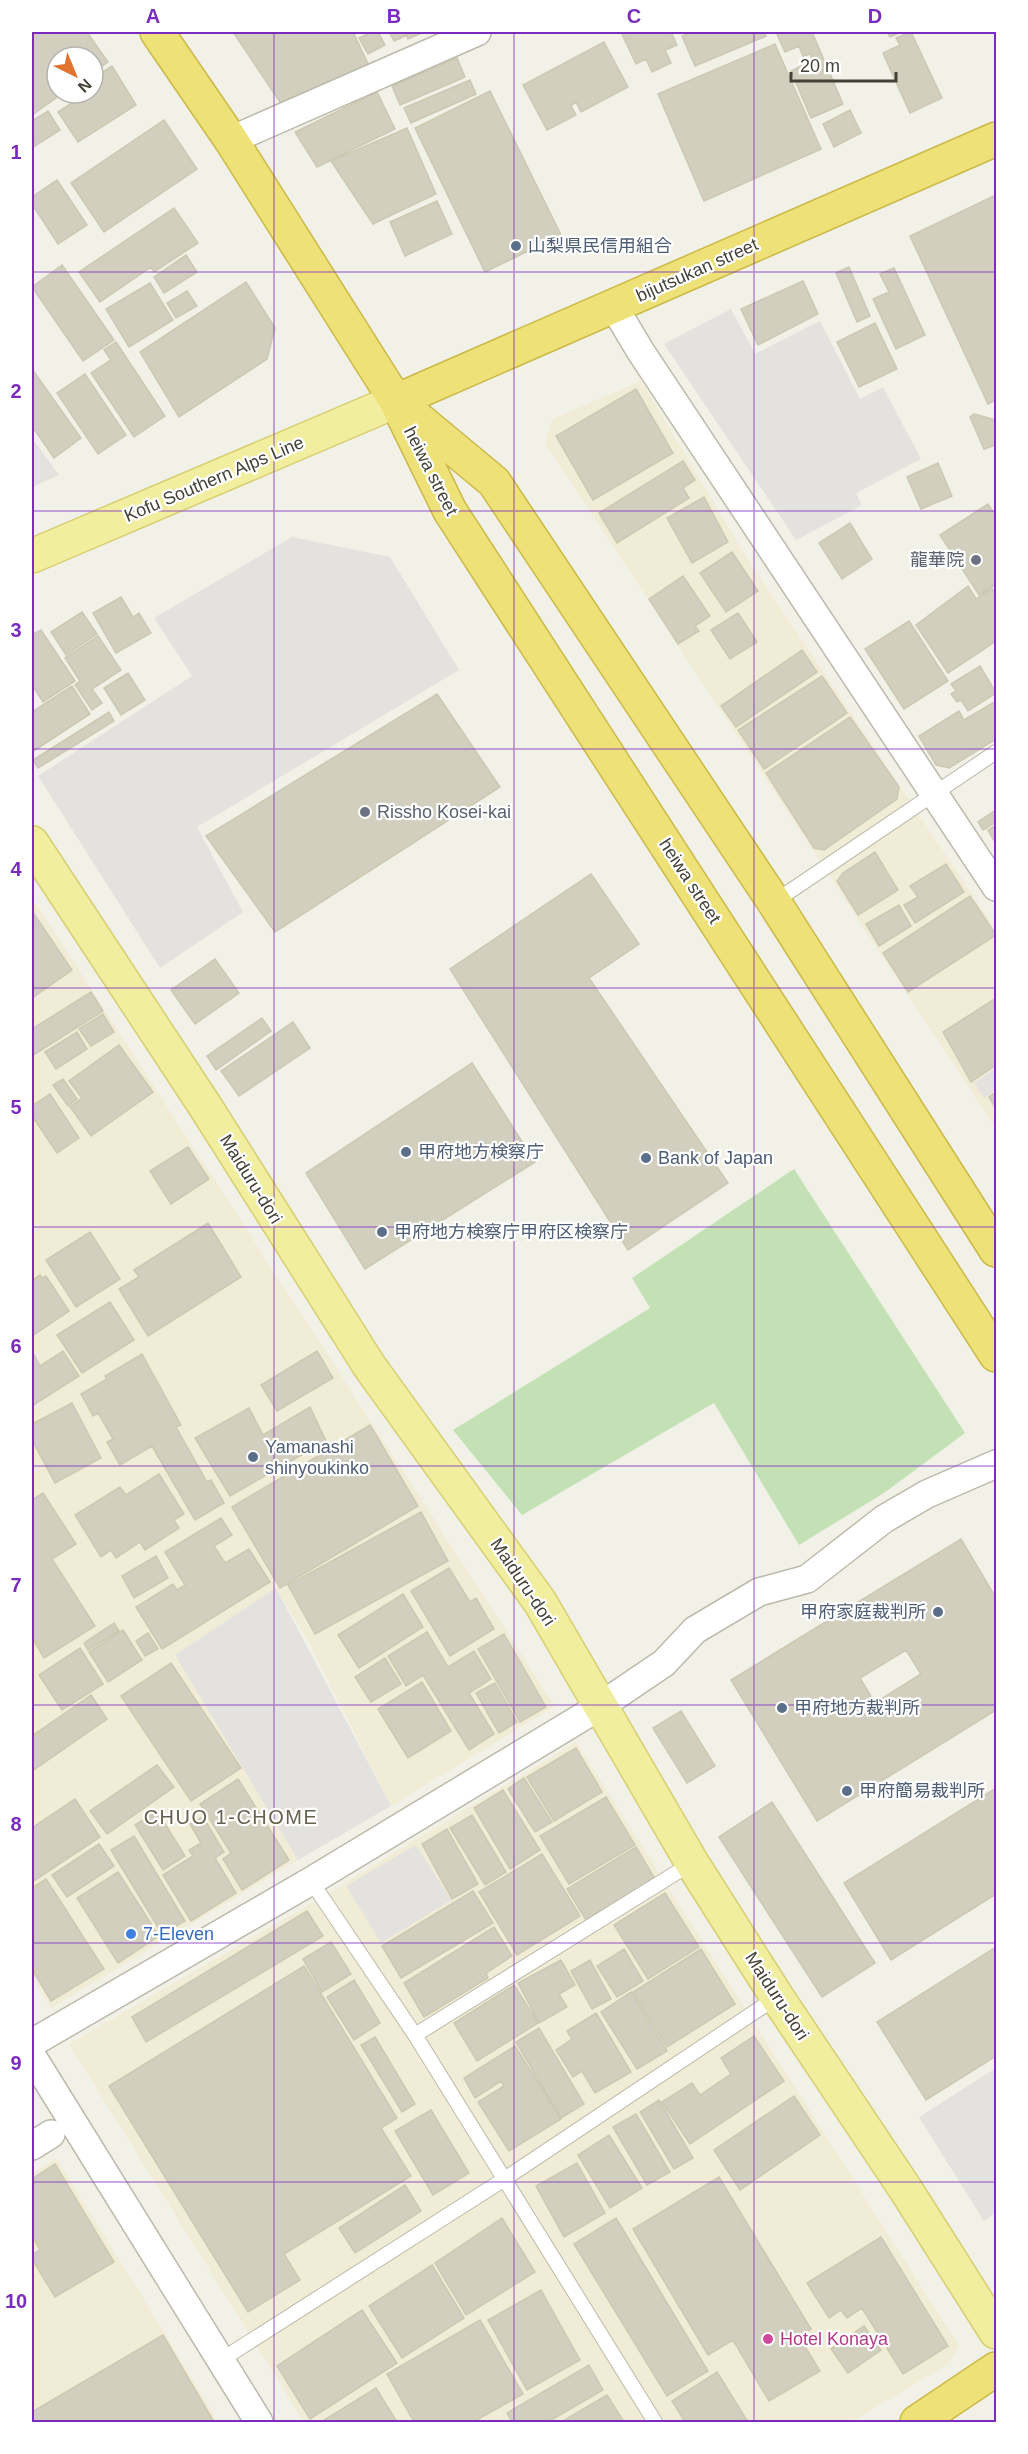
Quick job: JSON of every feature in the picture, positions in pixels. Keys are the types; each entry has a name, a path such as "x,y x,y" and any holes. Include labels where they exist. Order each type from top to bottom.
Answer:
{"highway":[{"name":"heiwa street","path":"157,32 231,140 396,401 450,511 996,1355"},
{"name":"bijutsukan street","path":"396,401 996,139"},
{"name":"heiwa street","path":"396,401 494,482 774,902 996,1250"},
{"path":"917,2422 996,2369"}],"main road":[{"name":"Kofu Southern Alps Line","path":"32,556 396,401"},
{"name":"Maiduru-dori","path":"32,843 205,1106 370,1367 540,1602 599,1707 692,1863 996,2332"}],"street":[{"path":"231,140 469,33"},
{"path":"614,307 641,352 996,887"},
{"path":"32,2043 311,1881 599,1707 664,1662 695,1630 759,1592 807,1579 884,1519 927,1494 996,1464"},
{"path":"32,2056 259,2422"}],"lane":[{"path":"774,902 996,752"},
{"path":"415,2035 692,1863"},
{"path":"311,1881 415,2035 655,2422"},
{"path":"221,2360 503,2180 777,1997"}],"shaded area":[{"path":"731,309 755,354 820,321 860,399 883,387 921,459 856,493 862,505 796,540 664,344"},
{"path":"641,381 739,545 996,930 996,1129 545,443 552,419"},
{"path":"32,438 59,475 32,487"},
{"path":"292,537 390,557 459,670 197,827 243,912 160,968 38,776 192,676 154,618"},
{"path":"32,898 555,1706 391,1806 310,1644 276,1588 175,1655 298,1860 51,2008 32,1976"},
{"path":"996,1068 996,1089 984,1098 974,1083"},
{"path":"276,1588 391,1806 298,1860 175,1655"},
{"path":"576,1742 959,2346 948,2364 851,2422 304,2422 69,2044 314,1902"},
{"path":"416,1845 451,1900 381,1943 346,1886"},
{"path":"996,2068 996,2213 984,2221 919,2117"},
{"path":"56,2158 218,2422 32,2422 32,2173"}],"green space":[{"path":"794,1169 965,1433 884,1493 799,1545 714,1403 522,1515 453,1430 650,1308 632,1278"}],"building":[{"path":"87,32 96,45 45,45 46,105 32,115 32,33"},
{"path":"233,32 353,32 370,68 284,108"},
{"path":"371,32 378,32 385,45 368,54 359,38"},
{"path":"389,32 424,32 408,39 407,35 394,41"},
{"path":"621,32 671,32 677,45 665,50 671,63 652,72 646,59 636,64"},
{"path":"693,32 764,32 766,36 695,66 682,36"},
{"path":"776,32 812,32 843,104 811,118 791,71 807,63 810,70 816,68 810,54 803,56 799,46 785,52"},
{"path":"887,32 901,32 890,37"},
{"path":"911,32 942,98 910,113 883,53 900,45 896,38"},
{"path":"604,42 628,87 581,112 576,102 571,106 576,115 547,130 523,85"},
{"path":"775,44 821,149 704,201 658,94"},
{"path":"457,58 465,77 400,105 392,86"},
{"path":"112,66 136,105 78,142 58,112 69,105 105,105 105,71"},
{"path":"470,80 476,94 411,123 404,108"},
{"path":"490,91 561,235 485,272 415,128"},
{"path":"377,92 395,129 317,167 295,132"},
{"path":"850,110 861,133 834,147 823,124"},
{"path":"48,111 60,130 32,148 32,121"},
{"path":"164,120 197,169 104,232 71,183"},
{"path":"407,128 436,194 373,224 331,161"},
{"path":"57,180 87,225 58,244 32,204 32,197"},
{"path":"996,195 996,400 988,404 910,236"},
{"path":"437,201 452,234 405,256 390,222"},
{"path":"174,208 198,243 154,272 151,267 100,302 79,272"},
{"path":"186,255 197,272 164,293 154,277"},
{"path":"62,265 114,340 83,361 32,287"},
{"path":"849,267 870,316 857,322 836,273"},
{"path":"894,268 925,335 896,349 873,299 889,292 880,274"},
{"path":"803,281 818,314 758,345 741,309"},
{"path":"246,282 275,328 267,359 179,417 140,352"},
{"path":"150,283 173,320 129,347 106,309"},
{"path":"187,291 197,306 176,318 167,303"},
{"path":"875,323 897,369 859,387 837,342"},
{"path":"116,342 165,416 134,437 91,373 111,360 104,350"},
{"path":"32,369 81,438 54,458 32,426"},
{"path":"85,374 126,435 98,454 57,393"},
{"path":"636,389 673,453 593,500 556,436"},
{"path":"974,414 996,420 996,445 984,449 970,417"},
{"path":"683,461 695,480 683,488 689,498 617,543 599,513"},
{"path":"938,463 952,496 921,509 907,477"},
{"path":"704,497 728,542 692,563 667,518"},
{"name":"龍華院","path":"988,504 996,516 996,584 979,595 940,535"},
{"path":"850,523 872,559 842,579 819,543"},
{"path":"732,552 758,591 726,612 700,573"},
{"path":"683,576 710,616 695,626 699,631 678,644 649,599"},
{"path":"968,586 976,599 992,588 996,596 996,641 948,673 916,625"},
{"path":"121,597 133,617 139,613 151,633 116,653 93,613"},
{"path":"82,612 97,634 66,655 51,632"},
{"path":"738,613 757,642 730,659 711,630"},
{"path":"909,621 948,681 904,709 865,649"},
{"path":"41,630 75,681 43,702 32,685 32,635"},
{"path":"98,636 121,670 92,689 102,703 92,710 75,685 80,681 65,658"},
{"path":"802,650 817,672 736,727 721,706"},
{"path":"980,666 996,693 968,711 961,700 957,702 951,694 956,691 951,684"},
{"path":"128,673 145,700 121,715 104,688"},
{"path":"822,676 847,713 764,769 738,730"},
{"path":"72,686 90,714 32,752 32,712"},
{"path":"437,694 500,787 275,932 206,836"},
{"path":"996,701 996,739 949,768 936,765 919,736 959,711 964,720"},
{"path":"109,712 114,721 38,768 33,760"},
{"path":"850,717 899,787 897,799 824,850 814,848 766,773"},
{"path":"996,810 996,822 983,830 978,822"},
{"path":"996,825 996,844 988,830"},
{"path":"875,852 898,890 858,915 837,881 843,873"},
{"path":"946,864 964,892 915,923 904,905 918,897 910,886"},
{"path":"591,874 639,944 589,978 728,1183 628,1250 450,969"},
{"path":"970,896 996,935 908,992 883,953"},
{"path":"899,905 911,926 879,946 866,924"},
{"path":"32,911 72,970 32,998"},
{"path":"215,959 239,993 195,1024 171,990"},
{"path":"91,992 103,1011 32,1056 32,1029"},
{"path":"996,998 996,1065 971,1082 943,1032"},
{"path":"103,1014 114,1032 91,1046 79,1029"},
{"path":"262,1018 271,1031 216,1070 207,1056"},
{"path":"293,1022 310,1048 239,1096 221,1071"},
{"path":"77,1032 87,1049 56,1069 45,1052"},
{"path":"119,1045 153,1092 91,1136 70,1107 82,1098 69,1081"},
{"path":"472,1063 535,1162 365,1269 306,1173"},
{"path":"63,1079 77,1099 68,1106 53,1085"},
{"path":"996,1092 996,1109 989,1097"},
{"path":"50,1094 79,1138 57,1153 32,1116 32,1106"},
{"path":"188,1147 209,1179 171,1204 150,1171"},
{"path":"208,1223 241,1277 148,1336 119,1289 139,1277 134,1270"},
{"path":"90,1232 120,1279 76,1307 46,1260"},
{"path":"40,1275 42,1278 46,1276 69,1311 32,1336 32,1276 34,1279"},
{"path":"110,1302 134,1340 82,1373 57,1335"},
{"path":"32,1351 40,1366 63,1351 79,1376 32,1406"},
{"path":"317,1351 333,1378 277,1411 261,1385"},
{"path":"142,1354 181,1425 176,1427 207,1482 211,1480 224,1503 195,1520 152,1446 120,1465 107,1442 113,1439 98,1413 93,1416 81,1394 107,1379 105,1376"},
{"path":"72,1403 101,1458 55,1483 32,1440 32,1424"},
{"path":"310,1407 326,1441 230,1496 195,1438 249,1408 263,1435"},
{"path":"370,1425 418,1506 280,1588 232,1507"},
{"path":"159,1474 184,1514 174,1520 179,1528 145,1550 140,1542 116,1558 111,1550 101,1557 75,1515 120,1487 126,1495"},
{"path":"43,1493 76,1544 52,1559 95,1626 44,1658 32,1638 32,1500"},
{"path":"421,1512 448,1561 315,1634 288,1585"},
{"path":"221,1518 232,1535 214,1546 225,1563 249,1549 270,1582 162,1649 136,1607 173,1584 177,1590 185,1585 165,1552"},
{"path":"961,1539 996,1598 996,1710 817,1821 731,1680","holes":["906,1650 921,1674 875,1703 860,1678"]},
{"path":"156,1556 168,1578 134,1598 122,1576"},
{"path":"449,1568 470,1602 476,1598 494,1629 450,1656 411,1591"},
{"path":"403,1594 423,1627 359,1668 338,1635"},
{"path":"114,1623 119,1631 88,1650 84,1643"},
{"path":"123,1630 142,1660 108,1682 89,1652"},
{"path":"427,1632 448,1667 474,1651 491,1679 469,1693 494,1734 469,1750 423,1675 406,1686 388,1656"},
{"path":"148,1633 158,1649 145,1656 136,1641"},
{"path":"504,1634 546,1707 520,1722 478,1649"},
{"path":"80,1648 103,1684 62,1710 39,1675"},
{"path":"385,1658 401,1684 371,1702 355,1677"},
{"path":"171,1663 241,1768 191,1801 121,1696"},
{"path":"422,1682 451,1731 408,1758 378,1709"},
{"path":"495,1683 517,1722 499,1733 476,1693"},
{"path":"91,1695 107,1719 32,1771 32,1736"},
{"path":"681,1711 715,1766 687,1783 653,1728"},
{"path":"576,1748 602,1792 554,1821 527,1777"},
{"path":"157,1765 174,1787 107,1834 90,1811"},
{"path":"524,1778 552,1822 535,1832 508,1789"},
{"path":"238,1779 289,1860 242,1890 223,1859 231,1853 200,1804"},
{"path":"996,1788 996,1894 891,1960 844,1883"},
{"path":"503,1790 540,1850 510,1869 474,1808"},
{"path":"606,1797 635,1845 569,1884 540,1836"},
{"path":"75,1799 100,1837 32,1882 32,1828"},
{"path":"772,1802 875,1963 822,1997 719,1837"},
{"path":"157,1811 185,1856 163,1870 135,1825"},
{"path":"472,1815 506,1872 485,1885 450,1828"},
{"path":"203,1817 224,1852 215,1858 236,1893 191,1921 163,1875 193,1856 189,1850 201,1843 190,1824"},
{"path":"447,1829 478,1884 452,1899 422,1844"},
{"path":"134,1836 185,1921 162,1934 111,1850"},
{"path":"99,1844 114,1866 67,1897 52,1875"},
{"path":"636,1847 655,1879 586,1920 567,1889"},
{"path":"542,1854 580,1916 517,1955 479,1892"},
{"path":"118,1872 159,1936 118,1963 77,1898"},
{"path":"46,1879 104,1969 51,2001 32,1969 32,1888"},
{"path":"473,1891 493,1923 401,1978 382,1946"},
{"path":"665,1893 699,1947 648,1979 614,1925"},
{"path":"307,1911 323,1936 146,2042 132,2017"},
{"path":"494,1927 512,1956 486,1973 488,1978 424,2017 404,1983"},
{"path":"331,1942 351,1974 322,1992 303,1959"},
{"path":"996,1947 996,2056 926,2100 877,2022"},
{"path":"624,1949 643,1981 617,1997 597,1966"},
{"path":"701,1949 735,2004 667,2047 633,1992"},
{"path":"561,1960 575,1985 559,1994 567,2007 539,2023 518,1983"},
{"path":"590,1960 611,1999 592,2009 571,1971"},
{"path":"304,1966 397,2118 381,2128 411,2176 284,2254 300,2280 248,2312 109,2086"},
{"path":"354,1980 380,2023 354,2040 327,1997"},
{"path":"514,1985 538,2023 477,2061 454,2023"},
{"path":"631,1992 667,2051 637,2069 601,2012"},
{"path":"596,2013 631,2072 595,2093 582,2071 573,2077 556,2050 572,2039 567,2031"},
{"path":"539,2028 584,2104 561,2118 516,2042"},
{"path":"754,2036 784,2081 690,2144 662,2102 692,2083 700,2095 731,2074 721,2058"},
{"path":"375,2037 415,2104 402,2112 361,2045"},
{"path":"515,2046 561,2119 509,2151 478,2102 504,2086 501,2081 475,2098 464,2078"},
{"path":"794,2096 820,2135 740,2190 714,2150"},
{"path":"659,2100 693,2158 674,2169 640,2112"},
{"path":"431,2110 469,2173 433,2195 395,2131"},
{"path":"636,2114 670,2172 647,2185 613,2127"},
{"path":"609,2135 642,2188 610,2208 578,2155"},
{"path":"577,2163 605,2213 564,2237 536,2186"},
{"path":"55,2164 114,2262 55,2297 32,2259 32,2255 40,2250 32,2236 32,2179"},
{"path":"719,2177 811,2329 799,2337 820,2371 769,2401 733,2340 708,2355 633,2229"},
{"path":"405,2185 421,2211 355,2253 339,2228"},
{"path":"502,2218 535,2272 466,2315 435,2263"},
{"path":"616,2218 708,2371 667,2396 574,2244"},
{"path":"881,2237 948,2346 903,2374 862,2308 847,2318 841,2310 829,2318 807,2283"},
{"path":"432,2265 464,2318 402,2358 369,2306"},
{"path":"541,2290 580,2360 527,2390 488,2320"},
{"path":"362,2310 397,2363 310,2419 277,2366"},
{"path":"480,2320 523,2394 473,2422 414,2422 387,2374"},
{"path":"864,2326 881,2350 848,2373 831,2349"},
{"path":"163,2335 214,2422 32,2422 32,2412"},
{"path":"589,2365 603,2390 548,2422 512,2422 507,2413"},
{"path":"717,2372 748,2422 685,2422 672,2401"},
{"path":"376,2388 397,2422 321,2422"},
{"path":"607,2395 624,2422 561,2422"}],"place":[{"name":"山梨県民信用組合","path":"516,246"},
{"name":"龍華院","path":"976,560"},
{"name":"Rissho Kosei-kai","path":"365,812"},
{"name":"甲府地方検察庁","path":"406,1152"},
{"name":"Bank of Japan","path":"646,1158"},
{"name":"甲府地方検察庁甲府区検察庁","path":"382,1232"},
{"name":"Yamanashi shinyoukinko","path":"253,1457"},
{"name":"甲府家庭裁判所","path":"938,1612"},
{"name":"甲府地方裁判所","path":"782,1708"},
{"name":"甲府簡易裁判所","path":"847,1791"},
{"name":"7-Eleven","path":"131,1934"},
{"name":"Hotel Konaya","path":"768,2339"}],"district":[{"name":"CHUO 1-CHOME","path":"231,1817"}]}
